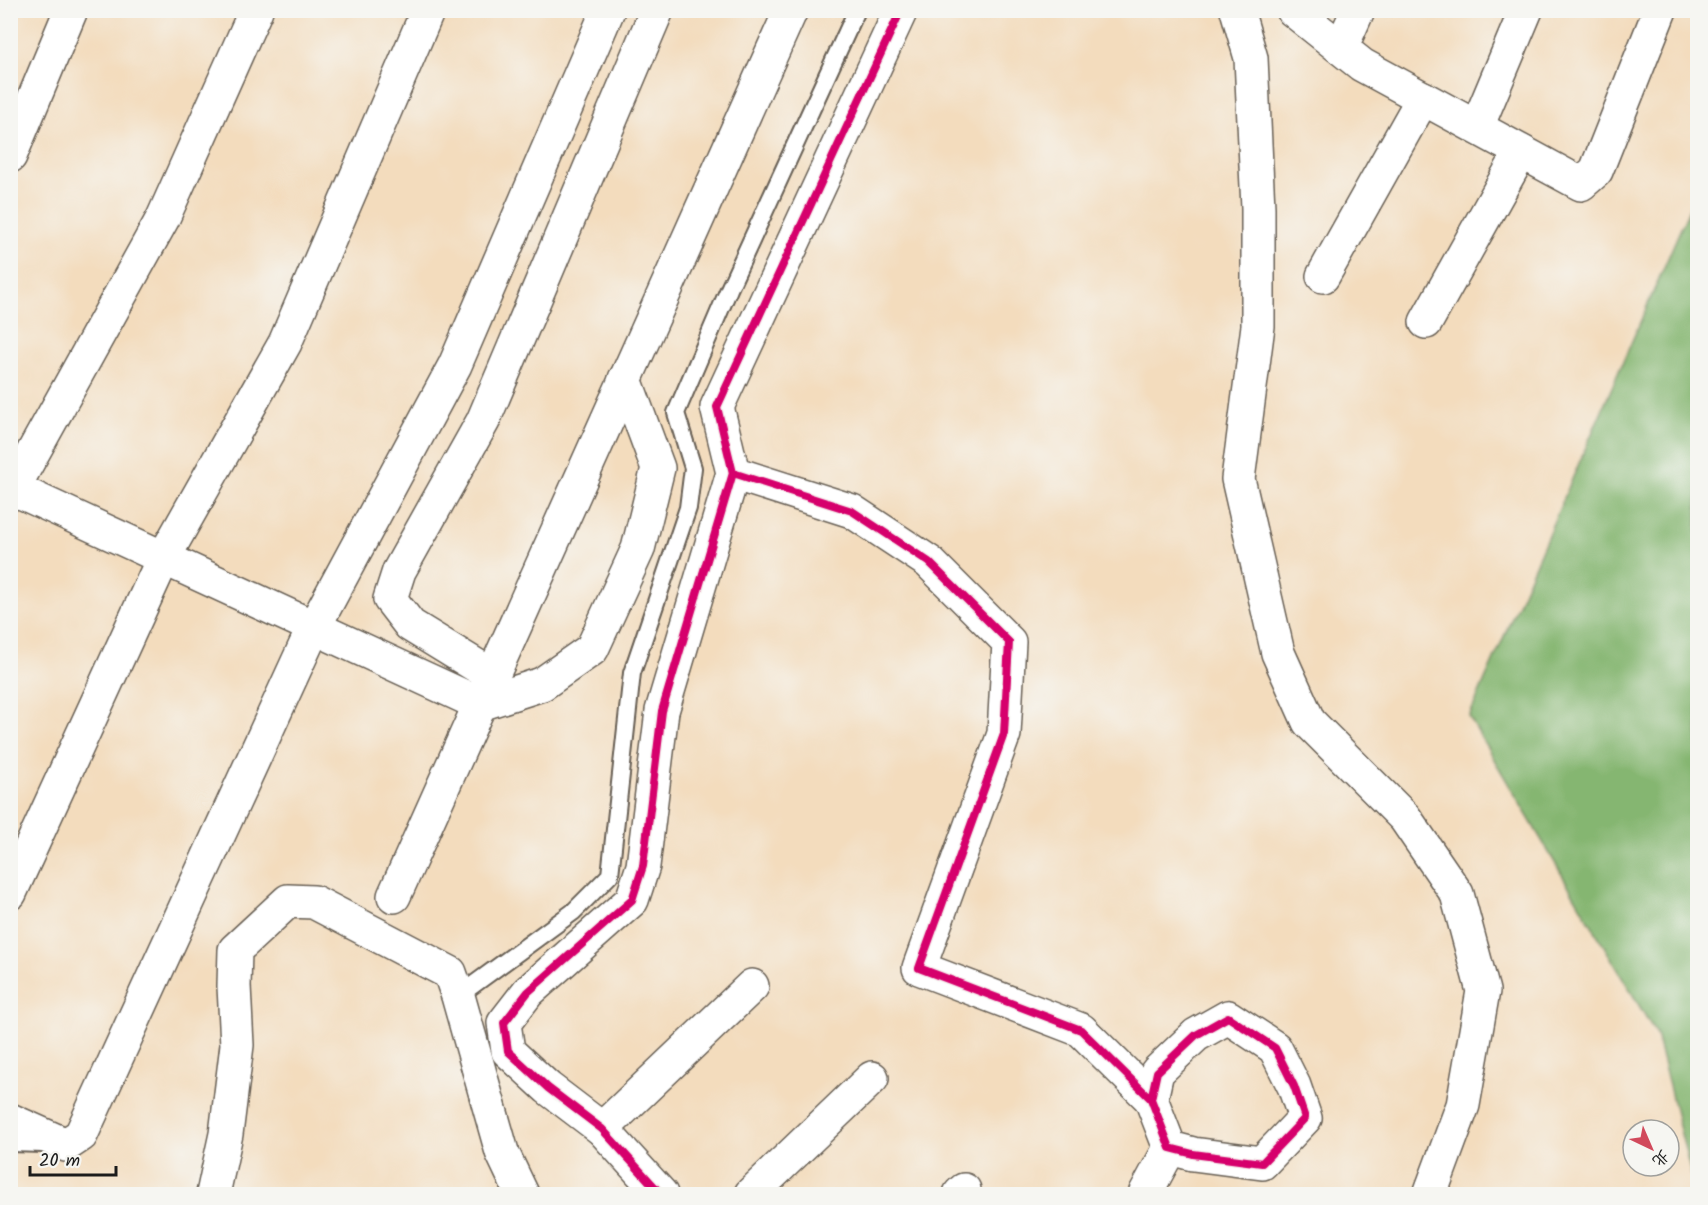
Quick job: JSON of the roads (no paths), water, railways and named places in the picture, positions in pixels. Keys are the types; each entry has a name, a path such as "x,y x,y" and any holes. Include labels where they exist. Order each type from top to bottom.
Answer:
{"street":[{"path":"10,156 71,10"},
{"path":"256,10 163,218 11,489 314,627 486,690 542,684 592,649 638,549 658,468 626,379"},
{"path":"10,893 163,558 285,343 428,10"},
{"path":"10,1120 66,1145 81,1135 314,627 455,366 608,10"},
{"path":"486,690 410,625 390,599 399,571 483,421 657,10"},
{"path":"394,896 791,10"},
{"path":"661,1194 602,1129 548,1088 508,1051 504,1023 528,992 632,900 643,867 662,711 733,473 717,406 901,10"},
{"path":"1237,10 1251,58 1258,208 1258,326 1238,479 1278,653 1309,722 1405,818 1457,894 1483,991 1463,1105 1430,1194"},
{"path":"1293,10 1362,65 1581,184 1596,171 1660,10"},
{"path":"1341,48 1358,10"},
{"path":"1477,127 1527,10"},
{"path":"1323,276 1423,98"},
{"path":"1426,322 1521,152"},
{"path":"733,473 852,511 929,562 1009,642 1004,734 919,968 1081,1030 1151,1099 1170,1148"},
{"path":"213,1194 226,1134 237,1045 235,950 288,901 314,902 450,973 502,1152 522,1194"},
{"path":"602,1129 752,986"},
{"path":"1151,1099 1157,1072 1196,1035 1228,1017 1275,1048 1294,1086 1305,1118 1262,1163 1193,1154 1170,1148"},
{"path":"751,1194 872,1078"},
{"path":"1144,1194 1170,1148"}],"lane":[{"path":"458,996 573,912 610,875 632,673 688,508 693,468 676,413 729,289 857,10"},
{"path":"10,1143 66,1145"}]}
